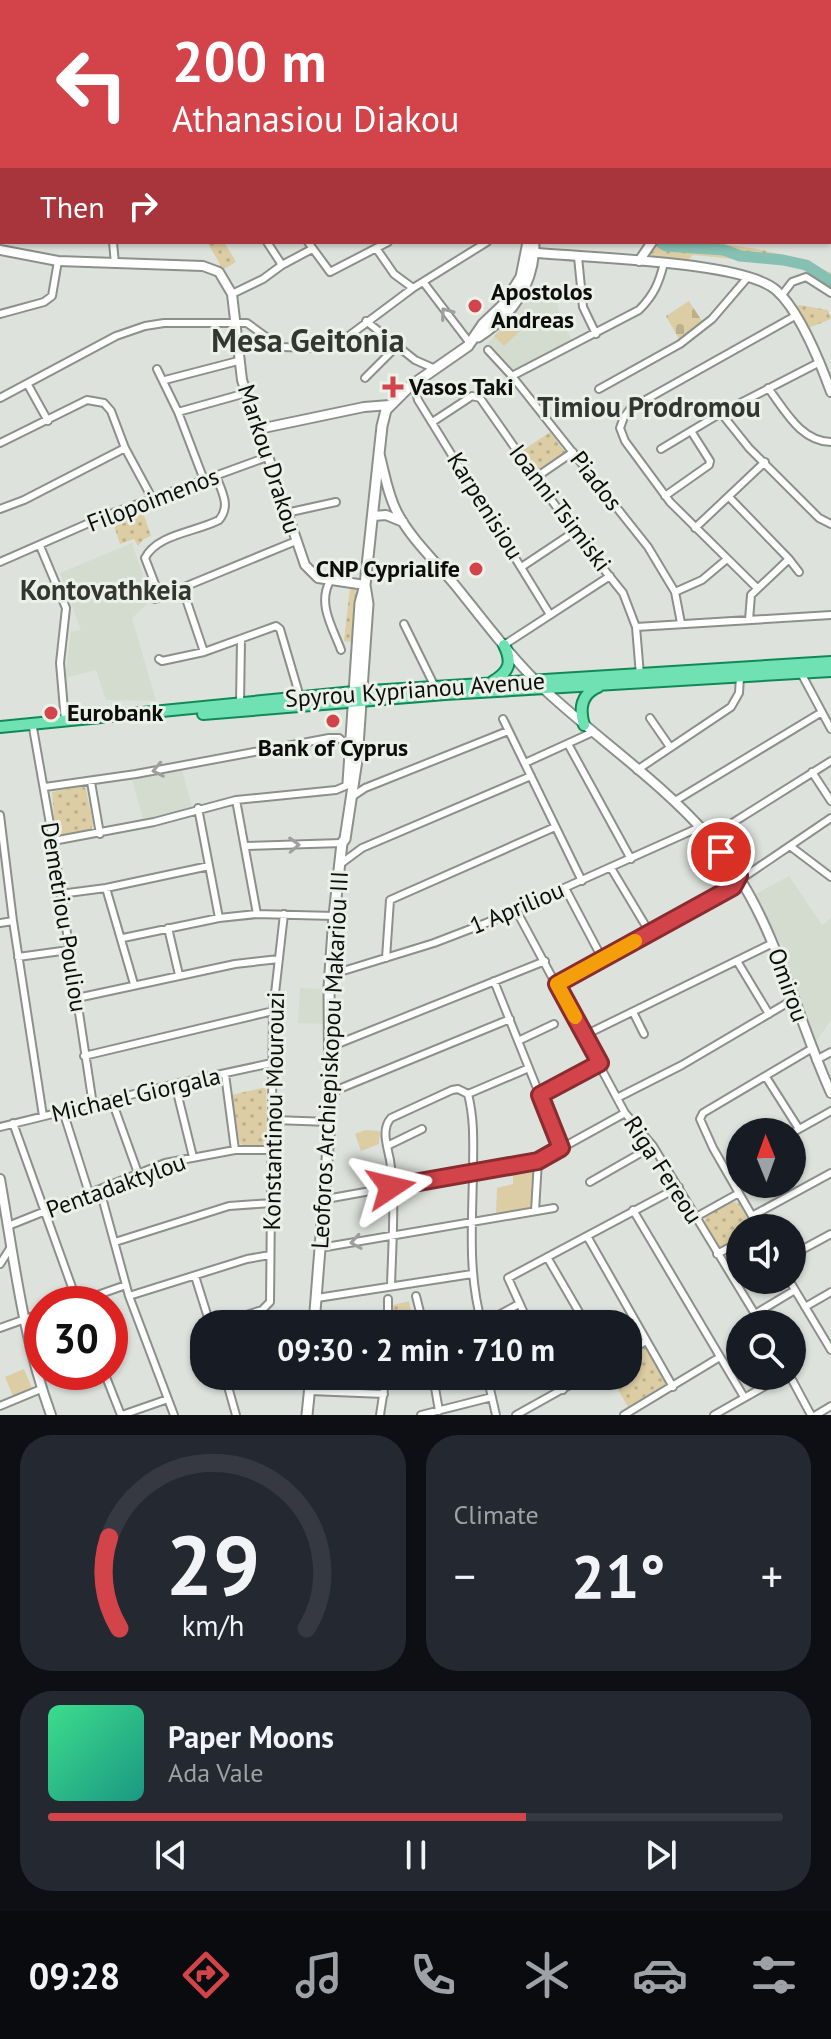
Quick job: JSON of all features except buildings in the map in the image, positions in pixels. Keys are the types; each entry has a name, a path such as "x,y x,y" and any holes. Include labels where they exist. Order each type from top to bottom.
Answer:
{"main road":[{"name":"Leoforos Archiepiskopou Makariou III","path":"316,1310 334,1089 330,1047 330,975 334,916 350,797 358,696 360,603 365,585 382,426 386,410 401,394 451,352 491,328 519,299 527,285 531,247"},
{"path":"491,684 509,666 510,659 504,645"},
{"name":"Spyrou Kyprianou Avenue","path":"0,730 435,687 831,662"},
{"name":"Spyrou Kyprianou Avenue","path":"0,730 300,697 545,690 831,671"},
{"path":"588,728 581,714 583,701 591,690 608,684"},
{"name":"Leoforos Archiepiskopou Makariou III","path":"351,784 349,747 358,696"},
{"path":"307,1415 310,1391"}],"street":[{"path":"113,244 115,264"},
{"path":"268,244 282,265"},
{"path":"0,250 58,261 203,266 219,272 232,294 263,279 310,246 330,272 384,244"},
{"path":"1,395 28,385 98,345 143,326 234,322 253,325 280,347 310,349 335,345 413,288 484,244"},
{"path":"639,261 651,244"},
{"path":"531,247 578,257 664,263 767,283 782,295 795,316 820,362 831,392"},
{"path":"376,248 394,274 413,288"},
{"path":"578,257 583,307 596,334"},
{"path":"0,314 44,302 52,296 58,261"},
{"path":"512,376 639,310 659,286 664,263"},
{"path":"599,389 680,344 712,319 748,277"},
{"path":"782,295 800,277 813,280 831,293"},
{"path":"424,283 469,342"},
{"name":"Markou Drakou","path":"232,294 238,361 286,513 311,574 330,581"},
{"path":"757,588 665,496 625,441 620,428 631,408 795,316"},
{"path":"366,321 415,360 435,366"},
{"path":"365,378 398,345"},
{"name":"Piados","path":"488,350 648,547 675,592 681,623"},
{"path":"165,380 238,361"},
{"path":"661,449 721,413 820,362"},
{"path":"157,369 165,380 204,480"},
{"name":"Karpenisiou","path":"414,383 418,400 434,421 549,613"},
{"path":"28,385 48,421"},
{"path":"768,388 799,428 817,440 831,442"},
{"path":"178,412 246,393"},
{"path":"401,394 418,400"},
{"name":"Ioanni Tsimiski","path":"434,421 472,396 480,398 574,532 623,593 636,627 640,675"},
{"path":"0,443 87,400 104,403 111,411 125,448 152,498"},
{"path":"259,429 364,407 390,405"},
{"path":"364,407 374,410 382,426"},
{"path":"721,413 749,448 819,518 831,524"},
{"path":"665,496 710,463 691,431"},
{"path":"0,509 24,500 125,448"},
{"path":"535,478 573,452"},
{"name":"Omirou","path":"380,455 390,496 403,522 504,645 545,690 675,801 710,837 741,880 773,943 811,1049 831,1093"},
{"name":"Filopoimenos","path":"0,562 152,498 267,457"},
{"path":"695,528 765,462"},
{"path":"216,476 226,502 225,512 219,520 159,543 150,549 145,558 158,598 296,541"},
{"path":"729,497 799,572"},
{"path":"286,513 336,502"},
{"path":"373,516 386,515 403,522"},
{"path":"523,566 574,532"},
{"path":"40,546 66,608 60,663 65,721"},
{"path":"675,592 702,580 727,559"},
{"path":"749,620 749,605 757,588 789,559"},
{"path":"504,645 610,576"},
{"path":"341,650 324,604 325,590 330,581 365,585"},
{"path":"183,590 204,652"},
{"path":"636,627 831,615"},
{"path":"404,624 435,687"},
{"path":"159,659 162,661 204,652 276,626 280,629 300,697"},
{"path":"240,704 241,640"},
{"path":"801,673 831,729"},
{"path":"637,770 735,703 740,677"},
{"path":"675,801 822,712"},
{"path":"650,718 670,747"},
{"path":"503,719 582,881"},
{"name":"Demetriou Pouliou","path":"33,728 45,787 93,1105"},
{"path":"525,763 568,744 588,728"},
{"path":"336,790 350,797 365,788 508,731"},
{"path":"45,787 91,782 329,738 339,738 349,747"},
{"path":"568,744 631,859"},
{"path":"710,837 831,761"},
{"path":"812,772 831,801"},
{"path":"339,865 362,848 531,776"},
{"path":"91,782 100,834"},
{"path":"53,841 154,822 236,800 336,790 351,784 365,788"},
{"path":"236,800 257,914"},
{"path":"198,808 219,918"},
{"path":"0,815 43,1116"},
{"path":"557,984 733,887 831,818"},
{"path":"386,958 388,905 393,897 555,827"},
{"name":"1 Apriliou","path":"330,975 447,938 700,827"},
{"path":"245,846 344,841 362,848"},
{"path":"790,846 831,877"},
{"path":"60,894 106,888 209,866"},
{"path":"611,868 650,933"},
{"path":"106,888 134,984"},
{"path":"565,888 603,960"},
{"name":"Riga Fereou","path":"516,910 625,1113 653,1146 752,1310"},
{"path":"123,938 219,918 257,914 334,916"},
{"name":"Konstantinou Mourouzi","path":"257,1310 266,1307 271,1295 273,1011 284,914"},
{"path":"0,923 13,921"},
{"path":"168,928 179,975"},
{"path":"585,1035 773,943"},
{"path":"18,957 69,950"},
{"path":"77,998 179,975 279,959"},
{"path":"330,1047 545,961"},
{"path":"737,961 769,1014"},
{"path":"494,981 561,1148"},
{"path":"617,1098 682,1065 794,999"},
{"path":"84,1056 273,1011"},
{"path":"633,1012 644,1034"},
{"path":"334,1089 510,1019"},
{"path":"518,1041 554,1024"},
{"path":"726,1170 700,1119 703,1113 811,1049"},
{"path":"816,1060 831,1052"},
{"name":"Michael Giorgala","path":"0,1127 272,1063"},
{"path":"540,1095 600,1063"},
{"path":"391,1286 391,1187 386,1123 452,1090 458,1089 468,1094 529,1068"},
{"path":"225,1074 235,1150"},
{"path":"766,1077 789,1118"},
{"path":"175,1084 193,1157"},
{"path":"468,1094 475,1125 472,1274 478,1310"},
{"path":"112,1101 138,1173"},
{"path":"63,1111 89,1193"},
{"path":"806,1125 831,1111"},
{"path":"326,1199 538,1161 625,1113"},
{"path":"274,1120 330,1122"},
{"path":"13,1123 69,1286"},
{"path":"387,1146 422,1129"},
{"path":"590,1182 653,1146"},
{"name":"Pentadaktylou","path":"8,1226 138,1173 193,1157 235,1150 272,1150"},
{"path":"535,1211 538,1161"},
{"path":"756,1214 831,1173"},
{"path":"0,1179 24,1323"},
{"path":"522,1310 508,1278 679,1187"},
{"path":"100,1190 129,1296 174,1415"},
{"path":"696,1217 730,1198"},
{"path":"115,1242 229,1206 272,1203"},
{"path":"320,1248 554,1208"},
{"path":"633,1210 744,1397"},
{"path":"806,1247 831,1234"},
{"path":"587,1236 673,1387"},
{"path":"0,1264 11,1247"},
{"path":"717,1254 726,1249"},
{"path":"129,1296 247,1259 270,1255"},
{"path":"547,1257 578,1310"},
{"path":"317,1298 472,1274"},
{"path":"195,1276 206,1310"},
{"path":"805,1307 831,1292"},
{"path":"762,1310 788,1294"},
{"path":"797,1294 830,1347"},
{"path":"416,1296 420,1310"},
{"path":"388,1299 388,1310"},
{"path":"508,1310 519,1304"},
{"path":"0,1328 23,1319"},
{"path":"642,1343 646,1341"},
{"path":"624,1415 720,1357"},
{"path":"0,1406 39,1390"},
{"path":"41,1390 51,1415"},
{"path":"112,1390 122,1415 168,1399"},
{"path":"229,1390 236,1415"},
{"path":"380,1415 384,1390"},
{"path":"435,1390 439,1411"},
{"path":"490,1390 496,1415"},
{"path":"516,1415 563,1390"},
{"path":"716,1415 757,1390"},
{"path":"799,1390 814,1415 831,1406"},
{"path":"310,1391 384,1394"},
{"path":"421,1415 492,1397"}],"shaded area":[{"path":"553,288 562,322 573,342 509,371 485,346 528,299 529,290"},
{"path":"132,543 151,600 132,618 156,701 106,700 96,670 65,678 71,632 81,630 60,573"},
{"path":"182,770 192,807 144,822 132,780"},
{"path":"789,876 822,925 831,918 831,1020 814,1045 781,944 752,896"},
{"path":"300,988 325,989 325,1024 298,1023"}],"green space":[{"path":"208,244 225,244 236,262 222,270"},
{"path":"658,244 716,244 768,251 831,273 831,289 811,277 803,266 693,255 687,262 653,258 649,253"},
{"path":"689,301 704,324 680,341 666,316"},
{"path":"799,305 828,310 831,319 806,329 792,307"},
{"path":"514,317 524,327 504,346 494,336"},
{"path":"550,432 565,452 536,471 522,451"},
{"path":"141,507 151,536 138,546 134,539 120,544 112,519"},
{"path":"350,588 359,589 353,642 344,641"},
{"path":"83,786 93,824 91,830 62,835 55,830 52,792"},
{"path":"266,1087 267,1141 262,1147 245,1147 239,1142 232,1095"},
{"path":"365,1130 380,1131 379,1144 361,1151 355,1134"},
{"path":"533,1169 532,1207 496,1215 497,1188 513,1184 513,1172"},
{"path":"732,1202 739,1203 745,1214 726,1214 726,1245 722,1247 718,1246 704,1223 706,1216"},
{"path":"409,1301 411,1310 389,1310 389,1306"},
{"path":"642,1347 666,1384 628,1407 618,1390 642,1390"},
{"path":"24,1369 24,1390 27,1390 13,1396 5,1377"}],"waterway":[{"path":"663,244 724,250 740,256 806,265 831,281"}],"slow traffic":[{"path":"575,1017 557,984 635,941"}],"place":[{"name":"Apostolos Andreas","path":"475,306"},
{"name":"Vasos Taki","path":"393,387"},
{"name":"CNP Cyprialife","path":"476,569"},
{"name":"Eurobank","path":"51,713"},
{"name":"Bank of Cyprus","path":"333,721"}],"district":[{"name":"Mesa Geitonia","path":"308,341"},
{"name":"Timiou Prodromou","path":"649,407"},
{"name":"Kontovathkeia","path":"106,590"}],"route":[{"path":"391,1187 538,1161 561,1148 540,1095 600,1063 557,984 733,887 739,876 721,852"}]}
